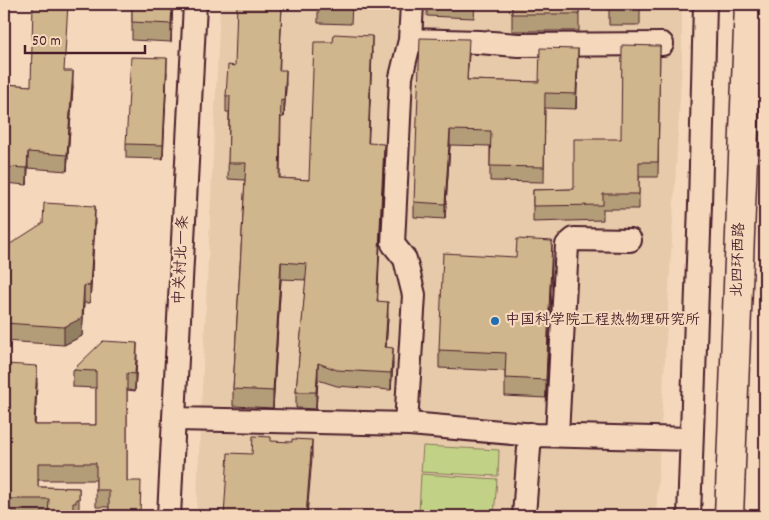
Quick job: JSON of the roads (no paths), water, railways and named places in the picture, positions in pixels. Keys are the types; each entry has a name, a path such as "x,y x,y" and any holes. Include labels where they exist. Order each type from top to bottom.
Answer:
{"highway":[{"name":"北四环西路","path":"728,516 749,4"}],"street":[{"name":"中关村北一条","path":"169,516 195,4"},
{"path":"406,424 414,295 405,259 393,244 401,77 410,40 412,4"},
{"path":"688,516 700,205 705,4"},
{"path":"410,40 518,45 662,44"},
{"path":"557,435 568,245 574,239 630,240"},
{"path":"174,419 406,424 530,434 691,439"},
{"path":"524,516 530,434"}],"place":[{"name":"中国科学院工程热物理研究所","path":"495,321"}]}
